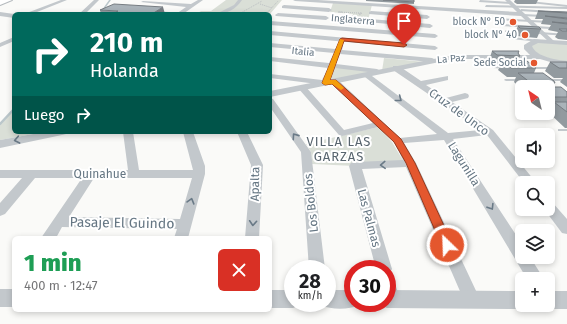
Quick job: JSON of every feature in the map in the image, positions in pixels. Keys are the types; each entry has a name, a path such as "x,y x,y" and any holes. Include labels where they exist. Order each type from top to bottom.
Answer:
{"main road":[{"path":"0,3 8,0"}],"street":[{"path":"32,12 65,0"},
{"path":"81,12 96,0"},
{"path":"182,12 201,0"},
{"path":"224,12 236,6 240,0"},
{"path":"295,0 333,3 354,2 373,5 515,8 529,21 542,37 550,41 567,43"},
{"path":"517,0 567,7"},
{"path":"137,5 145,1 192,6"},
{"path":"322,27 332,10 333,3"},
{"path":"368,30 368,21 373,5"},
{"path":"284,7 332,10"},
{"path":"371,13 427,17"},
{"path":"0,14 12,16"},
{"path":"278,15 326,18"},
{"path":"368,21 430,26"},
{"name":"Inglaterra","path":"272,23 435,36"},
{"path":"330,82 332,65 346,29"},
{"path":"272,33 435,48"},
{"path":"540,57 528,49 528,45 542,37"},
{"path":"0,45 12,40"},
{"path":"272,45 432,60"},
{"path":"0,49 12,48"},
{"name":"La Paz","path":"272,94 368,75 432,60 454,57 540,57 567,64"},
{"name":"Italia","path":"272,59 332,65 381,72"},
{"name":"Cruz de Unco","path":"396,68 490,132 525,176"},
{"name":"Lagunilla","path":"368,75 447,137 515,246"},
{"path":"272,76 330,82 398,141 410,163 472,300"},
{"path":"420,84 445,78"},
{"path":"302,88 342,133 380,124"},
{"path":"445,101 465,96"},
{"name":"Los Boldos","path":"272,104 306,152 316,260"},
{"path":"398,141 490,132"},
{"path":"0,144 52,134"},
{"path":"128,134 134,174"},
{"path":"182,236 199,174 199,166 189,134"},
{"name":"Apalta","path":"243,134 257,165 252,236"},
{"name":"Las Palmas","path":"381,260 355,166 410,163"},
{"path":"0,211 33,173"},
{"name":"Quinahue","path":"0,174 199,174"},
{"path":"49,236 91,174"},
{"path":"555,214 567,229"},
{"name":"Pasaje El Guindo","path":"59,222 185,224"},
{"path":"396,294 472,300 515,300"},
{"path":"272,299 284,299"}],"lane":[{"path":"480,1 545,16"},
{"path":"486,6 567,13"},
{"path":"515,8 567,7"},
{"path":"496,19 552,22"},
{"path":"502,24 535,30 567,29"},
{"path":"506,31 528,32"},
{"path":"512,38 567,35"},
{"path":"493,68 508,68"},
{"path":"522,68 567,68"},
{"path":"506,80 515,80"},
{"path":"555,80 567,80"},
{"path":"560,130 567,130"}],"path":[{"path":"245,11 260,4 262,1"},
{"path":"268,12 278,1"},
{"path":"260,4 272,7"},
{"path":"332,10 362,13 360,14 360,19 368,21"}],"shaded area":[{"path":"226,0 282,0 272,12 199,12 211,11"},
{"path":"333,3 372,5 367,24 350,23 353,14 330,12"},
{"path":"532,43 567,44 567,63 544,57 530,49"},
{"path":"384,58 425,62 382,71"},
{"path":"333,67 378,72 328,82"},
{"path":"12,111 12,134 33,134 0,140 0,124"},
{"path":"378,127 392,142 404,162 355,166 312,164 311,152 306,144"}],"building":[{"path":"383,0 414,0 414,2"},
{"path":"114,4 163,7 155,12 116,12 118,11 100,10"},
{"path":"538,11 567,12 567,13"},
{"path":"545,16 567,18 567,19"},
{"path":"518,26 539,27 541,29 520,28"},
{"path":"559,29 567,29 567,31 562,31"},
{"path":"492,51 519,51 518,53 520,56 497,55"},
{"path":"503,60 527,61 536,68 511,68"},
{"path":"550,62 567,62 567,68 559,68"},
{"path":"518,73 543,73 553,80 527,80"},
{"path":"555,87 561,87 567,92 567,97 555,97"},
{"path":"555,102 567,102 567,112 555,103"}],"waterway":[{"path":"101,12 110,0"},
{"path":"0,124 12,111"}],"slow traffic":[{"path":"341,88 334,81 325,83 342,40"}],"place":[{"name":"block N° 50","path":"513,22"},
{"name":"block N° 40","path":"525,35"},
{"name":"Sede Social","path":"534,63"}],"district":[{"name":"VILLA LAS GARZAS","path":"339,148"}],"route":[{"path":"404,45 342,39 325,83 334,81 398,141 410,163 447,245"}]}
